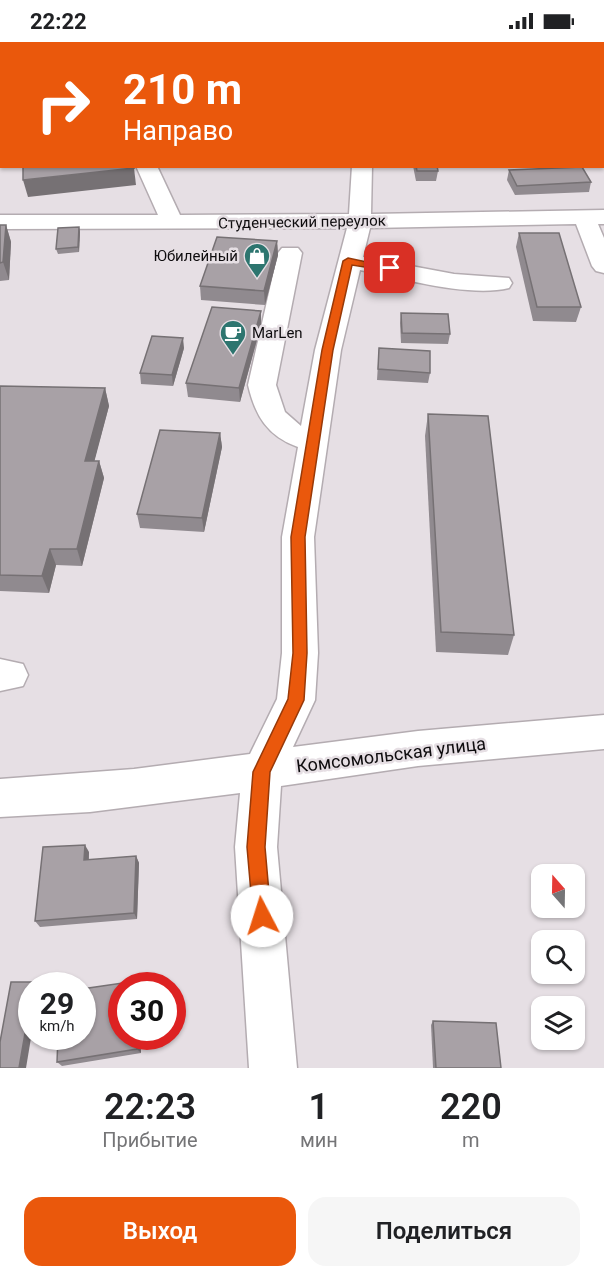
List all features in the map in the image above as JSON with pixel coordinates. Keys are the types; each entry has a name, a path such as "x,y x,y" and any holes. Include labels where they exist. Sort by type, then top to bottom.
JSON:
{"street":[{"path":"147,168 164,200 172,223"},
{"path":"273,1068 256,847 262,772 296,700 300,653 298,537 328,350 348,261 360,222 362,168"},
{"path":"593,210 604,266"},
{"name":"Студенческий переулок","path":"0,222 360,222 593,210"},
{"path":"290,253 262,385 266,404 280,427 289,435 312,441"},
{"path":"348,261 454,281 500,283"},
{"name":"Комсомольская улица","path":"0,798 110,791 262,772 358,756 604,732"}],"building":[{"path":"23,168 134,168 23,180"},
{"path":"416,168 437,168 438,171 417,171"},
{"path":"583,168 591,182 517,186 509,170"},
{"path":"0,225 6,225 3,262 0,263"},
{"path":"79,227 78,247 56,249 58,228"},
{"path":"519,233 559,233 581,307 537,307"},
{"path":"217,237 277,241 264,291 200,286"},
{"path":"212,307 261,311 239,388 186,383"},
{"path":"401,313 448,314 450,334 402,333"},
{"path":"152,336 183,338 172,375 140,373"},
{"path":"379,348 430,351 430,373 378,369"},
{"path":"0,386 105,388 85,461 99,461 77,549 50,549 42,576 0,575"},
{"path":"428,414 488,416 514,635 441,632"},
{"path":"160,430 220,433 202,518 137,514"},
{"path":"85,845 84,860 136,856 134,913 35,921 43,847"},
{"path":"11,982 18,982 18,1050 22,1050 19,1068 0,1068 0,1042"},
{"path":"108,985 108,1050 131,1050 57,1062 57,1050 96,1050 96,987"},
{"path":"433,1021 496,1023 501,1068 436,1068"}],"place":[{"name":"Юбилейный","path":"257,279"},
{"name":"MarLen","path":"233,356"}],"route":[{"path":"262,916 256,847 262,772 296,700 300,653 298,537 328,350 348,261 390,268"}]}
